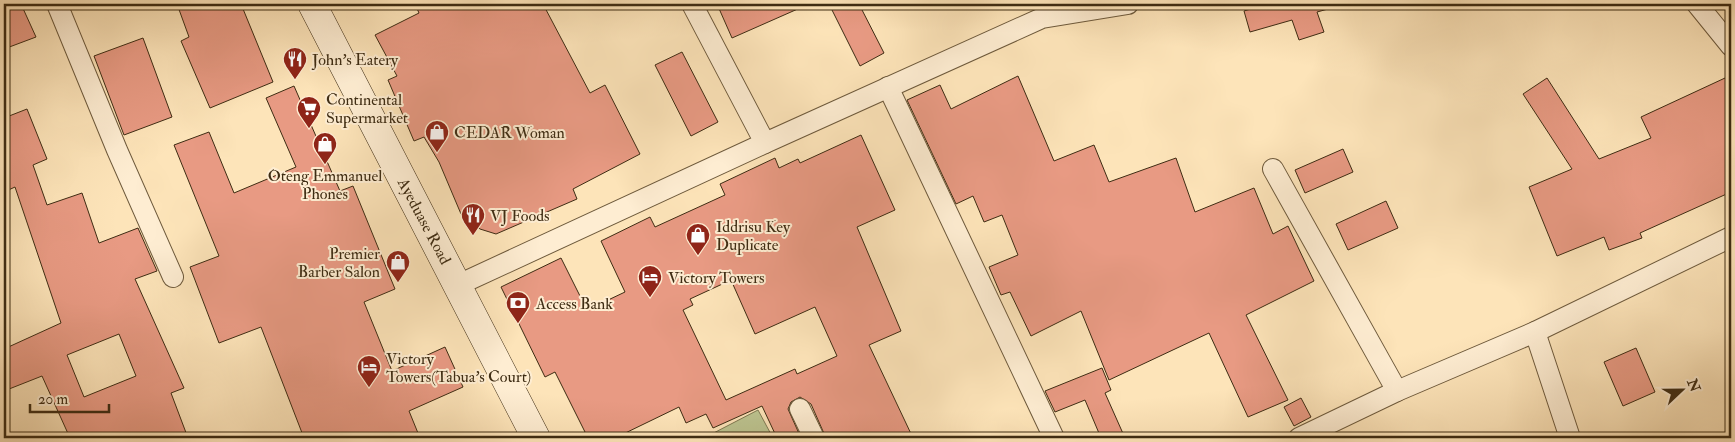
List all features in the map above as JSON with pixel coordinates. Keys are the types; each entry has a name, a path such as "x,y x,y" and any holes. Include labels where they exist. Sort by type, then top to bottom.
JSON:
{"street":[{"path":"58,4 117,150 173,277"},
{"name":"Ayeduase Road","path":"312,4 458,285 528,436"},
{"path":"692,4 765,143"},
{"path":"458,285 888,87 1038,11 1128,4"},
{"path":"1697,4 1731,46"},
{"path":"888,87 1054,438"},
{"path":"1273,169 1396,391"},
{"path":"1299,438 1396,391 1535,332 1731,237"},
{"path":"1535,332 1570,438"},
{"path":"800,409 814,438"}],"green space":[{"path":"758,410 773,438 704,438"}],"building":[{"path":"4,4 21,4 36,37 4,49"},
{"path":"177,4 241,4 273,82 210,108 181,41 189,37"},
{"path":"415,4 543,4 590,93 605,85 640,154 573,189 577,199 496,234 480,229 461,214 439,162 424,137 414,141 388,80 397,76 375,35 419,13"},
{"path":"717,4 809,4 732,38"},
{"path":"829,4 859,4 884,53 860,66"},
{"path":"1267,4 1327,4 1328,9 1317,12 1324,32 1299,40 1292,20 1250,32 1244,11"},
{"path":"143,38 172,117 124,135 94,56"},
{"path":"682,52 718,122 691,136 655,65"},
{"path":"1018,76 1054,161 1094,145 1109,182 1176,158 1195,212 1254,188 1273,234 1288,226 1314,281 1246,315 1288,400 1248,417 1209,333 1109,380 1081,311 1031,336 1010,292 1001,295 989,267 1018,255 1002,215 984,222 973,196 956,204 907,100 940,85 951,109"},
{"path":"1547,78 1599,159 1651,138 1641,117 1725,78 1731,91 1731,192 1640,233 1642,238 1609,250 1604,237 1557,256 1529,187 1572,169 1523,94"},
{"path":"294,86 340,191 353,186 395,289 364,302 392,371 445,347 463,387 409,411 420,438 304,438 261,327 219,343 190,267 219,256 174,145 209,132 234,193 296,167 266,98"},
{"path":"27,109 47,159 33,165 47,205 82,193 99,243 138,228 157,271 135,279 184,388 171,393 188,438 70,438 42,376 4,391 4,349 61,323 15,187 4,192 4,118","holes":["119,334 136,376 84,397 67,355"]},
{"path":"861,135 895,210 857,227 901,331 869,345 913,438 826,438 811,404 800,397 791,402 788,409 801,438 777,438 762,406 713,428 706,414 686,423 679,407 615,438 588,438 555,372 545,377 501,287 561,258 587,310 625,292 601,241 650,217 655,227 725,195 720,184 775,158 779,168 798,159 800,163","holes":["731,280 755,334 815,307 837,356 797,374 795,369 726,400 683,310 693,305 690,299"]},
{"path":"1343,149 1353,172 1305,193 1295,170"},
{"path":"1386,201 1398,228 1348,250 1336,224"},
{"path":"1636,348 1655,392 1623,406 1604,362"},
{"path":"1102,368 1111,390 1105,393 1125,438 1101,438 1085,400 1055,412 1045,391"},
{"path":"1301,398 1311,417 1294,426 1284,407"}],"place":[{"name":"John's Eatery","path":"295,80"},
{"name":"Continental Supermarket","path":"309,129"},
{"name":"CEDAR Woman","path":"437,153"},
{"name":"Oteng Emmanuel Phones","path":"325,165"},
{"name":"VJ Foods","path":"473,236"},
{"name":"Iddrisu Key Duplicate","path":"698,256"},
{"name":"Premier Barber Salon","path":"398,283"},
{"name":"Victory Towers","path":"650,298"},
{"name":"Access Bank","path":"518,324"},
{"name":"Victory Towers(Tabua's Court)","path":"369,388"}]}
